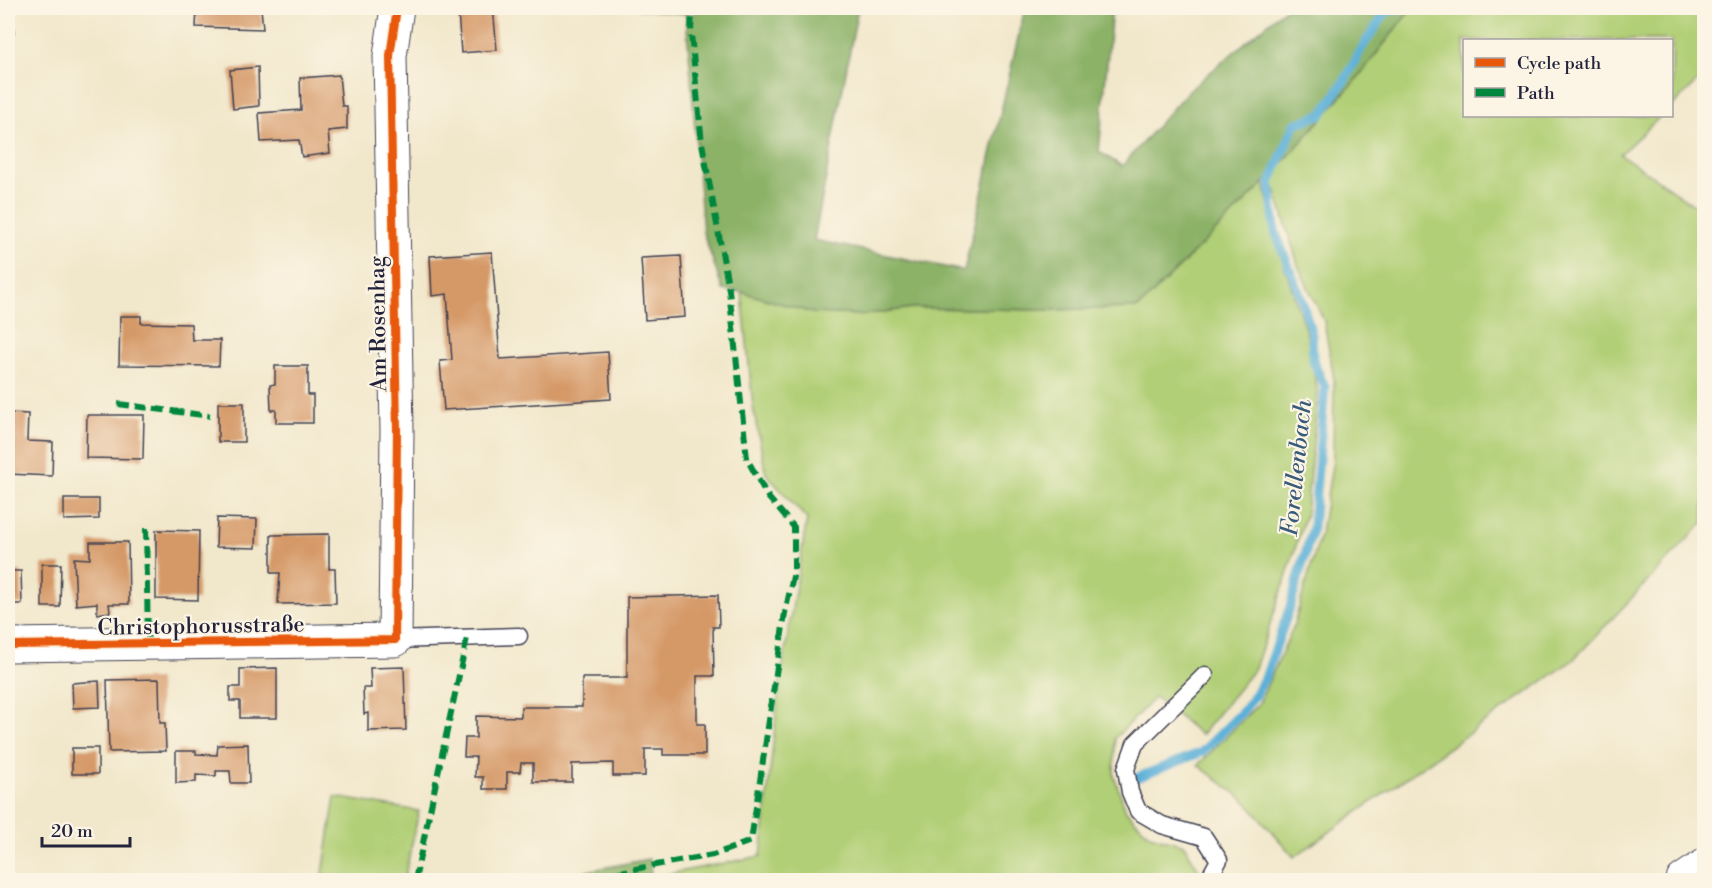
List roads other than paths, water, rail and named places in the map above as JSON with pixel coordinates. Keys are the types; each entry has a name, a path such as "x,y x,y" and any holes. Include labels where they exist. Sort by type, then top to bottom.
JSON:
{"street":[{"name":"Am Rosenhag","path":"395,640 398,430 390,56 397,8"},
{"name":"Christophorusstraße","path":"8,645 395,640"},
{"path":"1683,880 1704,866"}],"lane":[{"path":"395,640 519,636"},
{"path":"1205,675 1135,744 1126,770 1130,792 1138,811 1162,825 1204,837 1219,860 1208,880"}],"waterway":[{"name":"Forellenbach","path":"1136,778 1202,752 1243,711 1266,675 1290,607 1313,527 1325,387 1313,361 1312,335 1302,300 1275,231 1270,183 1295,124 1322,114 1386,12 1401,8"}]}
